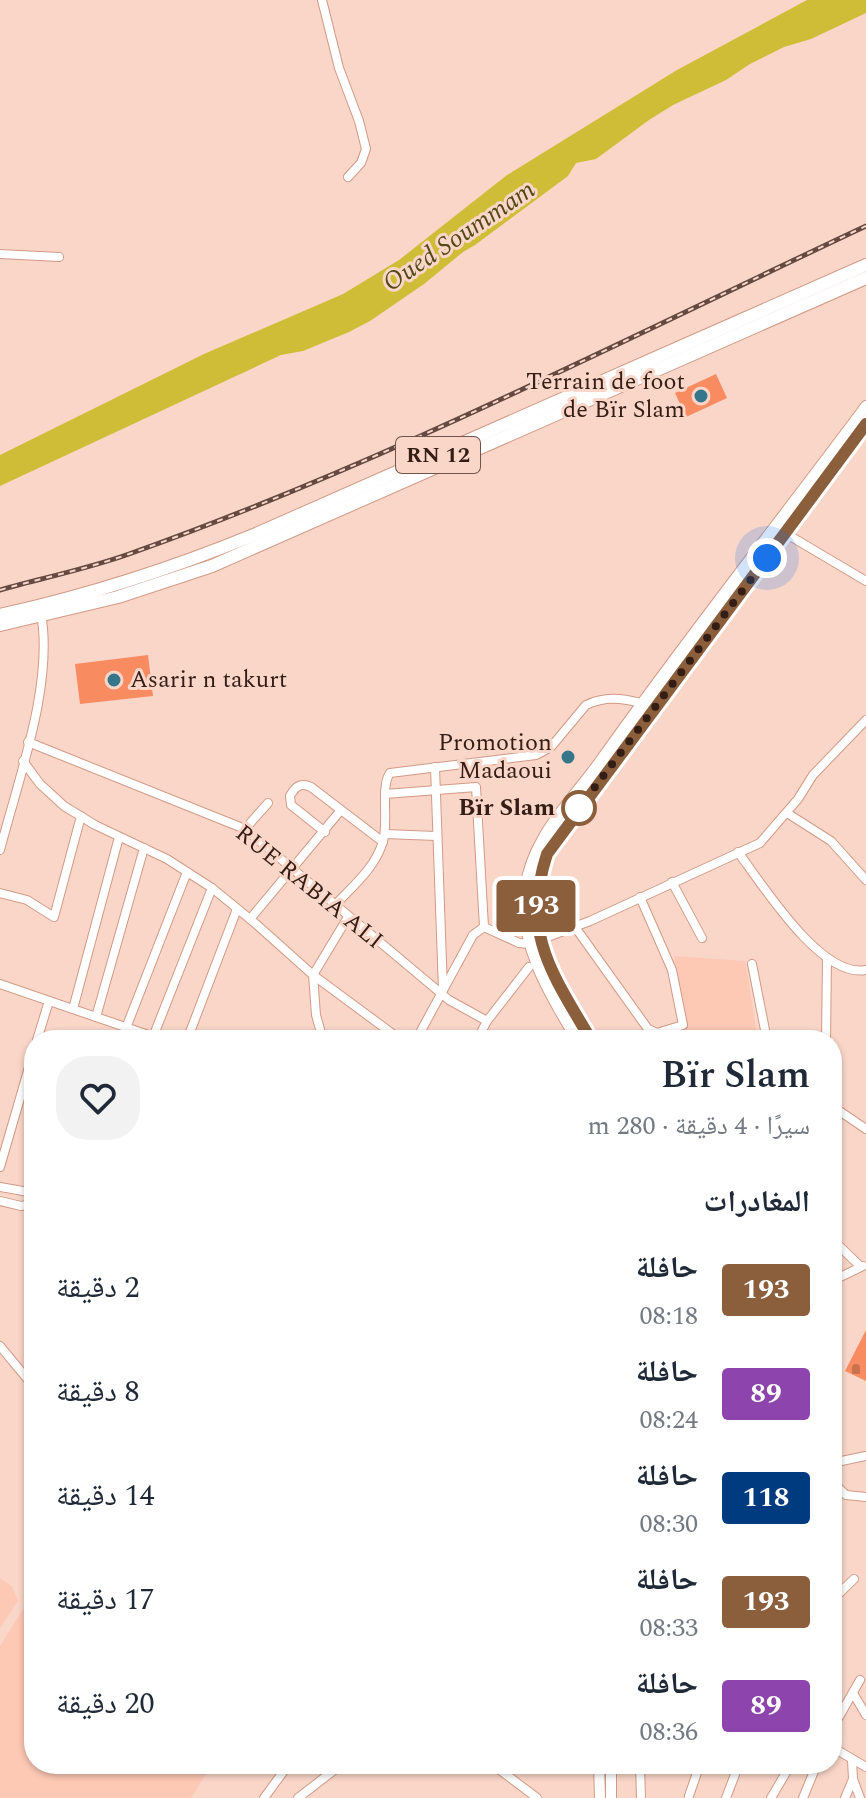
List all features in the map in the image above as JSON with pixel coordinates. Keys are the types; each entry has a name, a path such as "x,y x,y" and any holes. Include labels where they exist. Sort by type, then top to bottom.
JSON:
{"highway":[{"name":"RN 12","path":"0,625 154,574 256,534 866,265"},
{"name":"RN 12","path":"0,615 118,597 212,566 866,278"}],"main road":[{"path":"571,1030 547,989 525,913 525,890 537,846 866,406"},
{"path":"585,1030 535,943 536,893 547,854 866,424"},
{"path":"599,1774 600,1798"},
{"path":"611,1774 611,1798"}],"street":[{"path":"322,0 339,68 366,149 361,163 348,177"},
{"path":"0,254 59,257"},
{"path":"785,533 866,581"},
{"path":"0,850 42,686 44,649 40,611"},
{"path":"335,905 372,865 384,838 386,779 390,773 542,753 551,747 586,705 618,698 641,703"},
{"path":"484,927 519,943 535,943 760,843 787,813 813,775 866,720"},
{"name":"RUE RABIA ALI","path":"28,742 245,829 442,993 487,1021"},
{"path":"23,761 40,784 64,806 212,888 313,975 387,1030"},
{"path":"435,767 442,993"},
{"path":"325,832 291,805 294,790 302,784 311,787 384,838 436,836"},
{"path":"385,794 476,787 484,927"},
{"path":"245,829 268,803"},
{"path":"250,919 341,810"},
{"path":"787,813 831,841 866,880"},
{"path":"0,893 27,900 54,917 81,816"},
{"path":"73,1009 119,837"},
{"path":"96,1017 144,848"},
{"path":"738,852 780,907 827,958 846,969 866,970"},
{"path":"126,1028 187,872"},
{"path":"672,882 702,938"},
{"path":"161,1030 212,888"},
{"path":"640,897 672,970 683,1025 667,1030"},
{"path":"191,1030 237,909"},
{"path":"320,1030 313,975 348,917"},
{"path":"422,1030 473,935 484,927"},
{"path":"575,927 650,1030"},
{"path":"826,1030 827,958"},
{"path":"752,964 765,1030"},
{"path":"482,1030 529,967"},
{"path":"0,984 132,1030"},
{"path":"40,1030 49,1001"},
{"path":"0,1167 24,1084"},
{"path":"842,1112 865,1125"},
{"path":"0,1187 24,1191"},
{"path":"1,1201 24,1206"},
{"path":"842,1248 863,1266 842,1276"},
{"path":"0,1346 24,1375"},
{"path":"842,1461 866,1456"},
{"path":"842,1491 846,1495 866,1497"},
{"path":"842,1590 854,1579"},
{"path":"842,1712 860,1680"},
{"path":"853,1693 866,1715"},
{"path":"842,1754 864,1765"},
{"path":"852,1760 853,1779 860,1798"},
{"path":"264,1798 282,1774"},
{"path":"298,1798 329,1774"},
{"path":"505,1774 537,1798"},
{"path":"640,1774 641,1798"},
{"path":"689,1796 697,1774"},
{"path":"726,1798 735,1774"},
{"path":"771,1798 785,1774"},
{"path":"803,1798 813,1774"},
{"path":"845,1798 853,1779"}],"shaded area":[{"path":"674,956 745,961 756,1030 686,1030"},
{"path":"0,1578 12,1586 18,1601 0,1628"},
{"path":"24,1608 24,1774 206,1774 191,1798 0,1798 0,1646"}],"green space":[{"name":"Terrain de foot de Bïr Slam","path":"716,374 727,398 686,417 675,393"},
{"name":"Asarir n takurt","path":"148,655 153,696 80,704 75,664"},
{"path":"866,1330 866,1381 845,1371"}],"water":[{"name":"Oued Soummam","path":"807,0 866,0 866,13 750,64 726,80 673,105 596,159 576,163 568,176 370,321 303,351 281,355 0,486 0,455 204,354 343,294 399,260 507,175 677,70"}],"railway":[{"path":"0,590 129,554 317,481 502,399 866,226"}],"bus line":[{"name":"193","path":"585,1030 549,966 538,932 536,893 547,854 866,424"}],"place":[{"name":"Terrain de foot de Bïr Slam","path":"701,396"},
{"name":"Asarir n takurt","path":"114,680"},
{"name":"Promotion Madaoui","path":"568,757"},
{"name":"Bïr Slam","path":"579,808"}],"route":[{"path":"579,808 574,815 767,558"}]}
